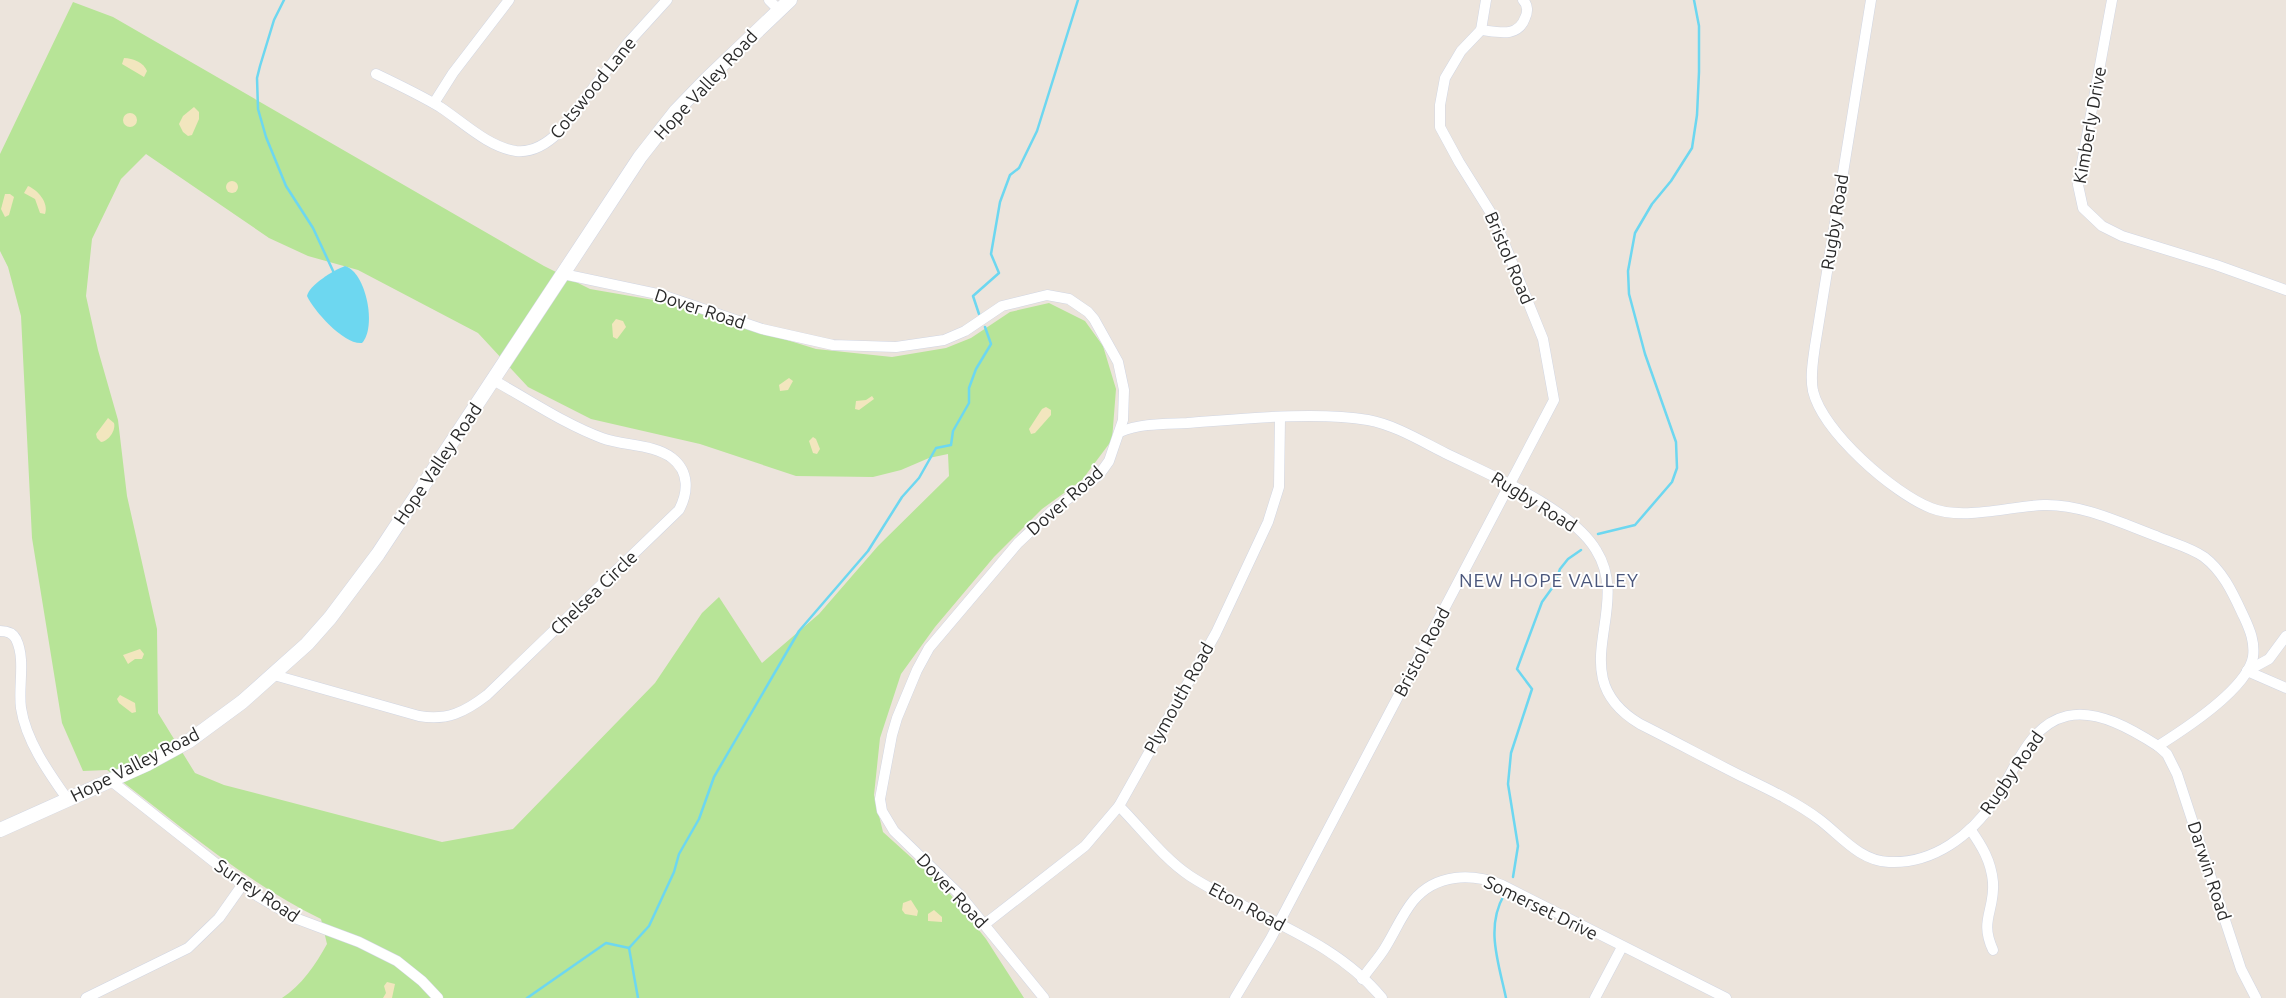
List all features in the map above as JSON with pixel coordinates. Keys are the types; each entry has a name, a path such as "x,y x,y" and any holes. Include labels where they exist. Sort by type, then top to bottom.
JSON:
{"main road":[{"name":"Hope Valley Road","path":"0,830 68,800 189,741 242,702 274,675 318,632 361,577 640,157 706,79 790,0"}],"street":[{"path":"434,104 459,65 509,0"},
{"name":"Cotswood Lane","path":"376,74 434,104 501,146 517,151 535,149 547,143 560,131 627,44 667,0"},
{"path":"769,0 779,10"},
{"path":"1486,0 1481,30 1514,32 1522,27 1527,16 1527,4 1523,0"},
{"name":"Rugby Road","path":"1120,432 1132,426 1321,416 1368,420 1383,424 1547,506 1579,529 1596,548 1602,560 1607,595 1600,671 1606,691 1626,716 1792,801 1819,820 1846,843 1878,861 1898,862 1922,859 1958,840 1970,830 1996,799 2036,734 2059,719 2075,715 2107,720 2132,731 2158,746 2202,716 2224,697 2247,671 2252,659 2253,650 2249,627 2233,594 2220,574 2204,557 2194,551 2126,524 2069,507 2043,505 1953,513 1933,509 1910,498 1841,440 1824,414 1814,393 1813,363 1872,0"},
{"name":"Kimberly Drive","path":"2112,0 2078,186 2083,208 2102,226 2122,236 2216,265 2286,290"},
{"name":"Bristol Road","path":"1235,998 1278,924 1554,400 1543,339 1494,218 1459,162 1440,127 1440,106 1445,78 1461,50 1481,30"},
{"name":"Dover Road","path":"563,274 662,295 756,328 798,339 833,345 875,348 912,346 944,340 965,331 1002,306 1035,296 1058,296 1069,300 1088,312 1118,362 1124,390 1120,432 1109,461 1099,475 1052,511 1027,534 929,648 917,670 892,735 880,799 887,821 902,839 960,895 1044,998"},
{"name":"Chelsea Circle","path":"274,675 419,716 440,718 460,714 486,695 679,510 687,487 682,472 673,458 654,450 614,441 590,432 493,380"},
{"name":"Plymouth Road","path":"985,924 1085,846 1119,806 1216,633 1268,522 1279,487 1280,418"},
{"path":"0,631 10,633 15,638 21,673 21,707 26,726 39,755 68,800"},
{"path":"2247,671 2269,659 2286,636"},
{"path":"2247,671 2286,688"},
{"name":"Darwin Road","path":"2158,746 2167,754 2177,774 2241,969 2256,998"},
{"name":"Surrey Road","path":"110,780 243,884 295,918 359,942 397,961 422,981 438,998"},
{"name":"Eton Road","path":"1119,806 1188,874 1321,947 1362,979 1382,998"},
{"path":"1970,830 1983,848 1990,863 1993,890 1986,925 1987,936 1993,950"},
{"name":"Somerset Drive","path":"1362,979 1382,952 1414,900 1428,888 1456,877 1474,877 1502,885 1726,998"},
{"path":"86,998 188,948 219,918 243,884"},
{"path":"1595,998 1622,947"}],"green space":[{"path":"73,2 113,17 544,266 590,289 665,302 816,349 892,357 946,348 971,338 1010,312 1049,303 1085,321 1103,346 1116,389 1112,440 1082,480 1042,509 994,557 935,627 901,674 880,738 874,795 883,832 946,889 986,939 1024,998 282,998 308,974 327,944 321,919 292,904 237,869 107,770 83,771 62,723 32,538 21,316 8,267 0,251 0,154","holes":["146,154 269,238 308,256 358,270 478,333 528,387 591,419 700,444 796,476 873,477 901,470 929,458 948,454 949,476 878,546 819,614 762,663 719,597 702,613 655,683 513,829 442,842 224,785 195,773 158,713 157,629 127,496 118,420 98,350 86,296 92,239 121,179"]}],"sand":[{"path":"124,58 141,63 147,71 144,77 122,64"},
{"path":"194,107 199,112 199,119 192,135 188,136 183,132 179,124 183,116"},
{"path":"130,113 135,115 137,120 135,125 130,127 125,125 123,120 125,115"},
{"path":"230,181 234,181 238,187 234,193 230,193 226,189 226,185"},
{"path":"28,186 42,197 46,210 45,214 40,213 35,199 24,193"},
{"path":"5,194 10,194 14,197 9,215 5,217 1,209"},
{"path":"616,319 623,321 626,327 617,339 613,337 612,324"},
{"path":"789,378 793,381 788,390 780,391 779,385"},
{"path":"872,396 874,399 859,410 855,409 856,401 866,400"},
{"path":"1046,407 1051,410 1051,415 1035,433 1031,434 1029,429 1042,409"},
{"path":"108,418 114,423 114,429 109,437 101,442 96,434"},
{"path":"813,437 816,439 820,449 817,454 813,453 809,441"},
{"path":"140,649 144,654 142,659 135,659 128,664 123,655"},
{"path":"120,695 135,703 136,712 132,713 119,703 117,699"},
{"path":"911,900 918,911 917,916 905,914 902,910 903,903"},
{"path":"934,910 942,917 942,922 928,921 928,914"},
{"path":"387,982 395,984 392,998 383,998 386,993 384,986"}],"water":[{"path":"345,266 352,270 359,278 367,301 369,325 362,343 347,339 330,326 307,296 312,287 317,283"}],"waterway":[{"path":"284,0 274,20 257,78 258,109 266,137 286,186 313,228 334,273"},
{"path":"979,314 973,296 999,273 991,254 1000,202 1010,175 1019,168 1037,131 1078,0"},
{"path":"1598,534 1635,525 1672,482 1677,468 1676,442 1645,354 1629,294 1628,271 1635,233 1652,204 1671,181 1692,148 1697,115 1699,72 1699,26 1694,0"},
{"path":"629,948 649,926 674,872 679,854 699,819 714,777 799,631 868,551 902,497 919,478 936,448 951,445 953,431 969,403 969,388 976,369 991,344 985,327"},
{"path":"1513,877 1518,846 1508,784 1511,753 1532,689 1517,669 1542,602 1555,584 1560,569 1568,559 1581,550"},
{"path":"1504,895 1498,908 1494,933 1497,959 1506,998"},
{"path":"527,998 606,943 629,948"},
{"path":"629,948 638,998"}],"district":[{"name":"NEW HOPE VALLEY","path":"1549,580"}]}
